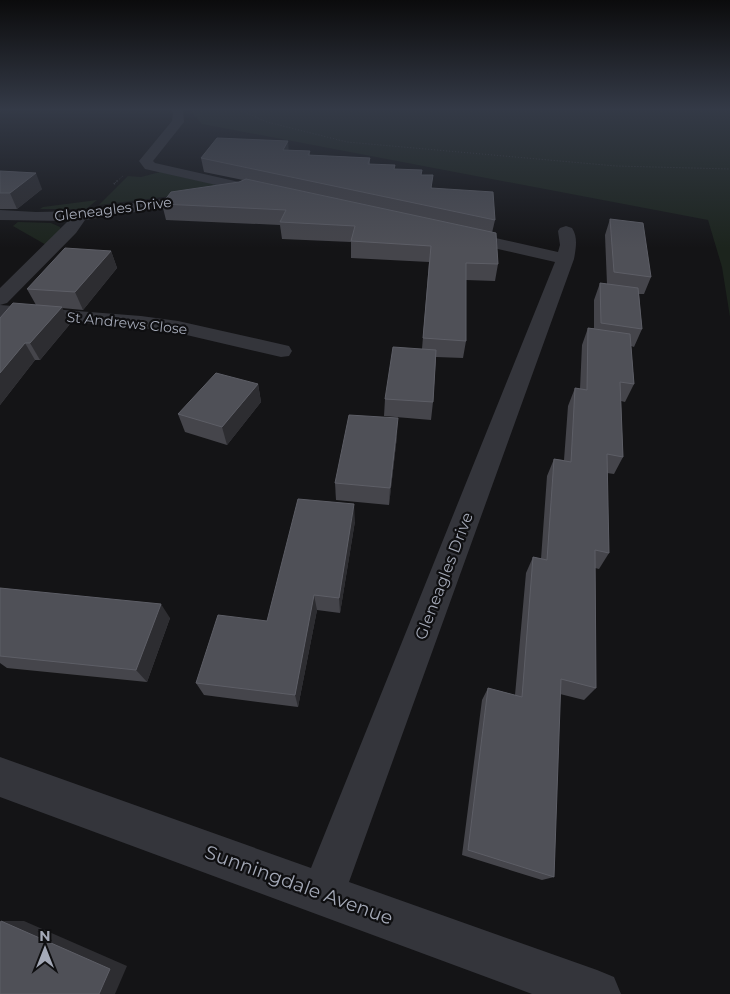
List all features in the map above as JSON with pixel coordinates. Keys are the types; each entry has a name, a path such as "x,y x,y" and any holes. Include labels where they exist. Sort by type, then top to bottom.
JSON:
{"street":[{"name":"Gleneagles Drive","path":"151,154 146,161 150,166 284,196"},
{"name":"Gleneagles Drive","path":"0,215 36,217 80,216 255,190"},
{"path":"0,299 70,230 80,216"},
{"name":"Gleneagles Drive","path":"323,894 566,245 448,233"},
{"name":"St Andrews Close","path":"0,311 141,322 169,326 281,351"},
{"name":"Sunningdale Avenue","path":"0,777 597,994"}],"path":[{"path":"486,154 616,166 730,169"}],"shaded area":[{"path":"362,154 730,154 730,317 722,267 708,220"},
{"path":"160,172 214,184 215,187 212,191 99,205 128,176 141,177"},
{"path":"97,200 86,209 40,209 43,207"},
{"path":"18,222 51,223 60,227 61,231 48,246 13,226"}],"building":[{"path":"204,154 308,154 370,158 368,164 395,165 394,169 422,170 421,175 433,175 431,188 493,192 495,220 201,158"},
{"path":"0,171 36,173 10,193 0,193"},
{"path":"246,179 496,233 498,264 466,263 466,341 423,338 431,246 351,241 355,226 280,222 286,210 162,204 171,192 239,182"},
{"path":"610,219 643,223 651,277 614,272"},
{"path":"65,248 111,251 75,292 27,289"},
{"path":"600,283 638,288 642,329 601,323"},
{"path":"13,303 62,307 30,343 25,343 0,373 0,318"},
{"path":"588,328 630,334 634,384 620,382 623,457 607,454 609,553 595,550 596,688 561,679 554,877 468,850 488,688 522,697 533,557 547,560 554,459 571,462 575,388 587,390"},
{"path":"393,347 436,350 433,402 385,399"},
{"path":"216,373 258,384 222,427 178,414"},
{"path":"349,415 398,418 390,488 335,483"},
{"path":"298,499 354,504 339,598 314,595 295,695 196,683 218,615 267,621"},
{"path":"0,588 161,604 136,670 0,656"},
{"path":"1,921 110,969 99,994 0,994"}]}
